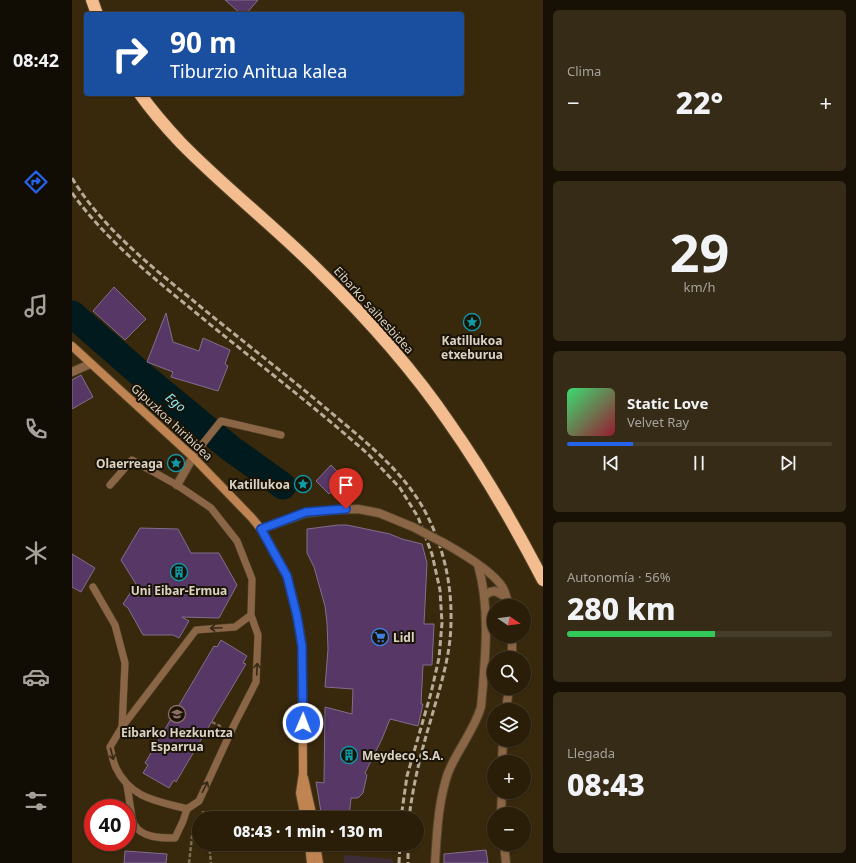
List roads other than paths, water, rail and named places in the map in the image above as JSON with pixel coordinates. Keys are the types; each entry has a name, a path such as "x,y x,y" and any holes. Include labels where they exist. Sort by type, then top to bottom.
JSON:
{"highway":[{"path":"92,0 96,12"},
{"name":"Eibarko saihesbidea","path":"142,96 165,126 198,160 317,268 370,324 411,371 450,423 484,474 521,536 543,580"}],"street":[{"name":"Gipuzkoa hiribidea","path":"72,346 90,364 161,426 252,518 261,529 287,576 297,616 302,646 303,773"},
{"path":"72,372 90,364"},
{"path":"177,486 193,457"},
{"path":"261,529 306,512 358,509 379,513 413,527 444,543 478,565 496,579 504,589 506,597"},
{"path":"435,863 440,800 448,772 478,718 481,707 486,636 484,596 478,565"},
{"path":"484,596 495,590 506,597"},
{"path":"303,773 300,793 304,811"},
{"path":"303,773 311,811"},
{"path":"309,851 311,863"},
{"path":"317,851 319,863"},
{"path":"505,851 506,863"}],"lane":[{"path":"193,457 221,422 280,436"},
{"path":"110,485 132,460 211,508 237,541 252,579 251,615 258,635 256,682 234,725 199,801 187,809 183,821 174,838 156,838 142,833 134,824 127,786 116,768 110,747 122,727 196,630 235,627 251,615"},
{"path":"93,587 115,625 125,663 122,727"},
{"path":"127,786 144,797 187,809"}],"waterway":[{"name":"Ego","path":"72,314 143,376 230,448 283,486"}],"railway":[{"path":"72,178 97,212 141,257 377,452 410,488 427,515 444,559 450,590 451,634 444,671 418,768 410,811"},
{"path":"72,193 99,226 130,257 369,455 400,488 418,517 432,554 440,590 442,623 439,658 431,693 407,776 402,811"},
{"path":"399,863 400,851"},
{"path":"408,851 408,863"}],"place":[{"name":"Katillukoa etxeburua","path":"472,322"},
{"name":"Olaerreaga","path":"176,463"},
{"name":"Katillukoa","path":"303,484"},
{"name":"Uni Eibar-Ermua","path":"179,572"},
{"name":"Lidl","path":"380,637"},
{"name":"Eibarko Hezkuntza Esparrua","path":"177,714"},
{"name":"Meydeco, S.A.","path":"349,755"}]}
